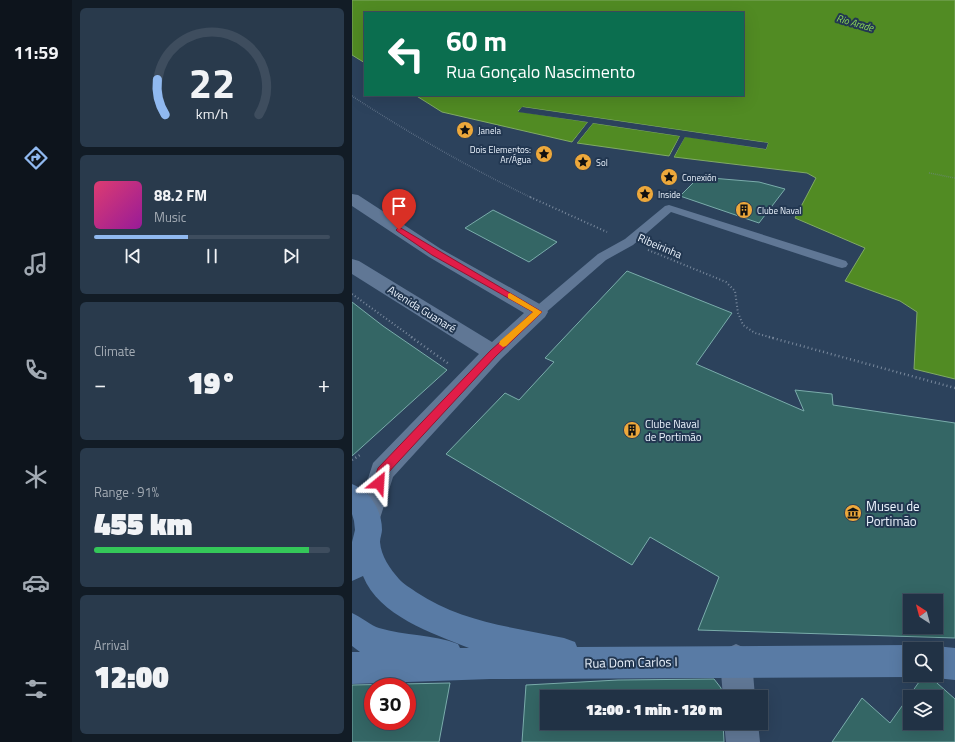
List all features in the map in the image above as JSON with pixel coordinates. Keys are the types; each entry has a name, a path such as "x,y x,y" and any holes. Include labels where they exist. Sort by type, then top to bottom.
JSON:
{"street":[{"path":"352,199 435,253 538,312 493,353 382,471 362,553 352,567"},
{"name":"Avenida Guanaré","path":"352,265 493,353"},
{"path":"352,496 360,502 374,569 390,591 423,614 474,636 612,663"},
{"path":"352,628 372,642 490,663"},
{"path":"736,660 738,690"},
{"name":"Rua Dom Carlos I","path":"352,668 490,663 612,663 736,660 903,661"},
{"path":"943,663 955,664"},
{"path":"742,730 743,742"}],"lane":[{"path":"538,312 602,257 629,242 669,208 842,264"}],"path":[{"name":"Ribeirinha","path":"352,96 411,134 496,180 557,210 629,242 726,282 735,291 738,313 744,324 755,332 955,388"},
{"path":"929,174 955,178"},
{"path":"352,294 386,320 448,362 451,367"},
{"path":"352,460 364,452"}],"water":[{"name":"Rio Arade","path":"352,0 955,0 955,379 914,369 917,312 900,301 845,281 865,248 795,218 816,178 807,173 674,157 685,136 766,149 768,143 523,107 518,111 588,122 572,142 442,112 417,96 744,96 744,12 364,12 364,62 352,55"},
{"path":"593,123 680,136 669,156 577,143"}],"pier":[{"path":"522,107 768,143 766,149 685,137 673,158 672,156 685,134 765,146 765,144 522,110 589,121 589,124 571,144 588,122 518,112"},
{"path":"593,121 680,134 682,136 669,158 680,136 593,123 576,144 575,142"}],"building":[{"name":"Clube Naval","path":"699,177 759,182 785,189 759,223 680,196"},
{"path":"493,210 557,242 529,262 465,228"},
{"path":"627,271 732,313 696,364 804,411 795,390 832,394 833,405 955,423 955,638 698,630 719,577 650,537 632,565 446,454 505,393 519,400 554,362 545,358"},
{"path":"352,302 383,326 447,370 352,456"},
{"path":"714,679 721,690 540,690 540,730 723,730 724,742 522,742 526,685 618,680"},
{"path":"919,682 936,682 955,699 955,742 832,742 862,698 890,723 903,705 903,730 943,730 943,690 913,690"},
{"path":"450,683 439,742 352,742 352,685 364,685 364,730 416,730 416,684"}],"slow traffic":[{"path":"503,344 538,312 510,296"}],"place":[{"name":"Janela","path":"465,130"},
{"name":"Dois Elementos: Ar/Água","path":"544,154"},
{"name":"Sol","path":"583,162"},
{"name":"Conexión","path":"669,177"},
{"name":"Inside","path":"645,194"},
{"name":"Clube Naval","path":"744,210"},
{"name":"Clube Naval de Portimão","path":"632,430"},
{"name":"Museu de Portimão","path":"853,513"}],"route":[{"path":"379,483 382,471 493,353 538,312 435,253 399,230"}]}
